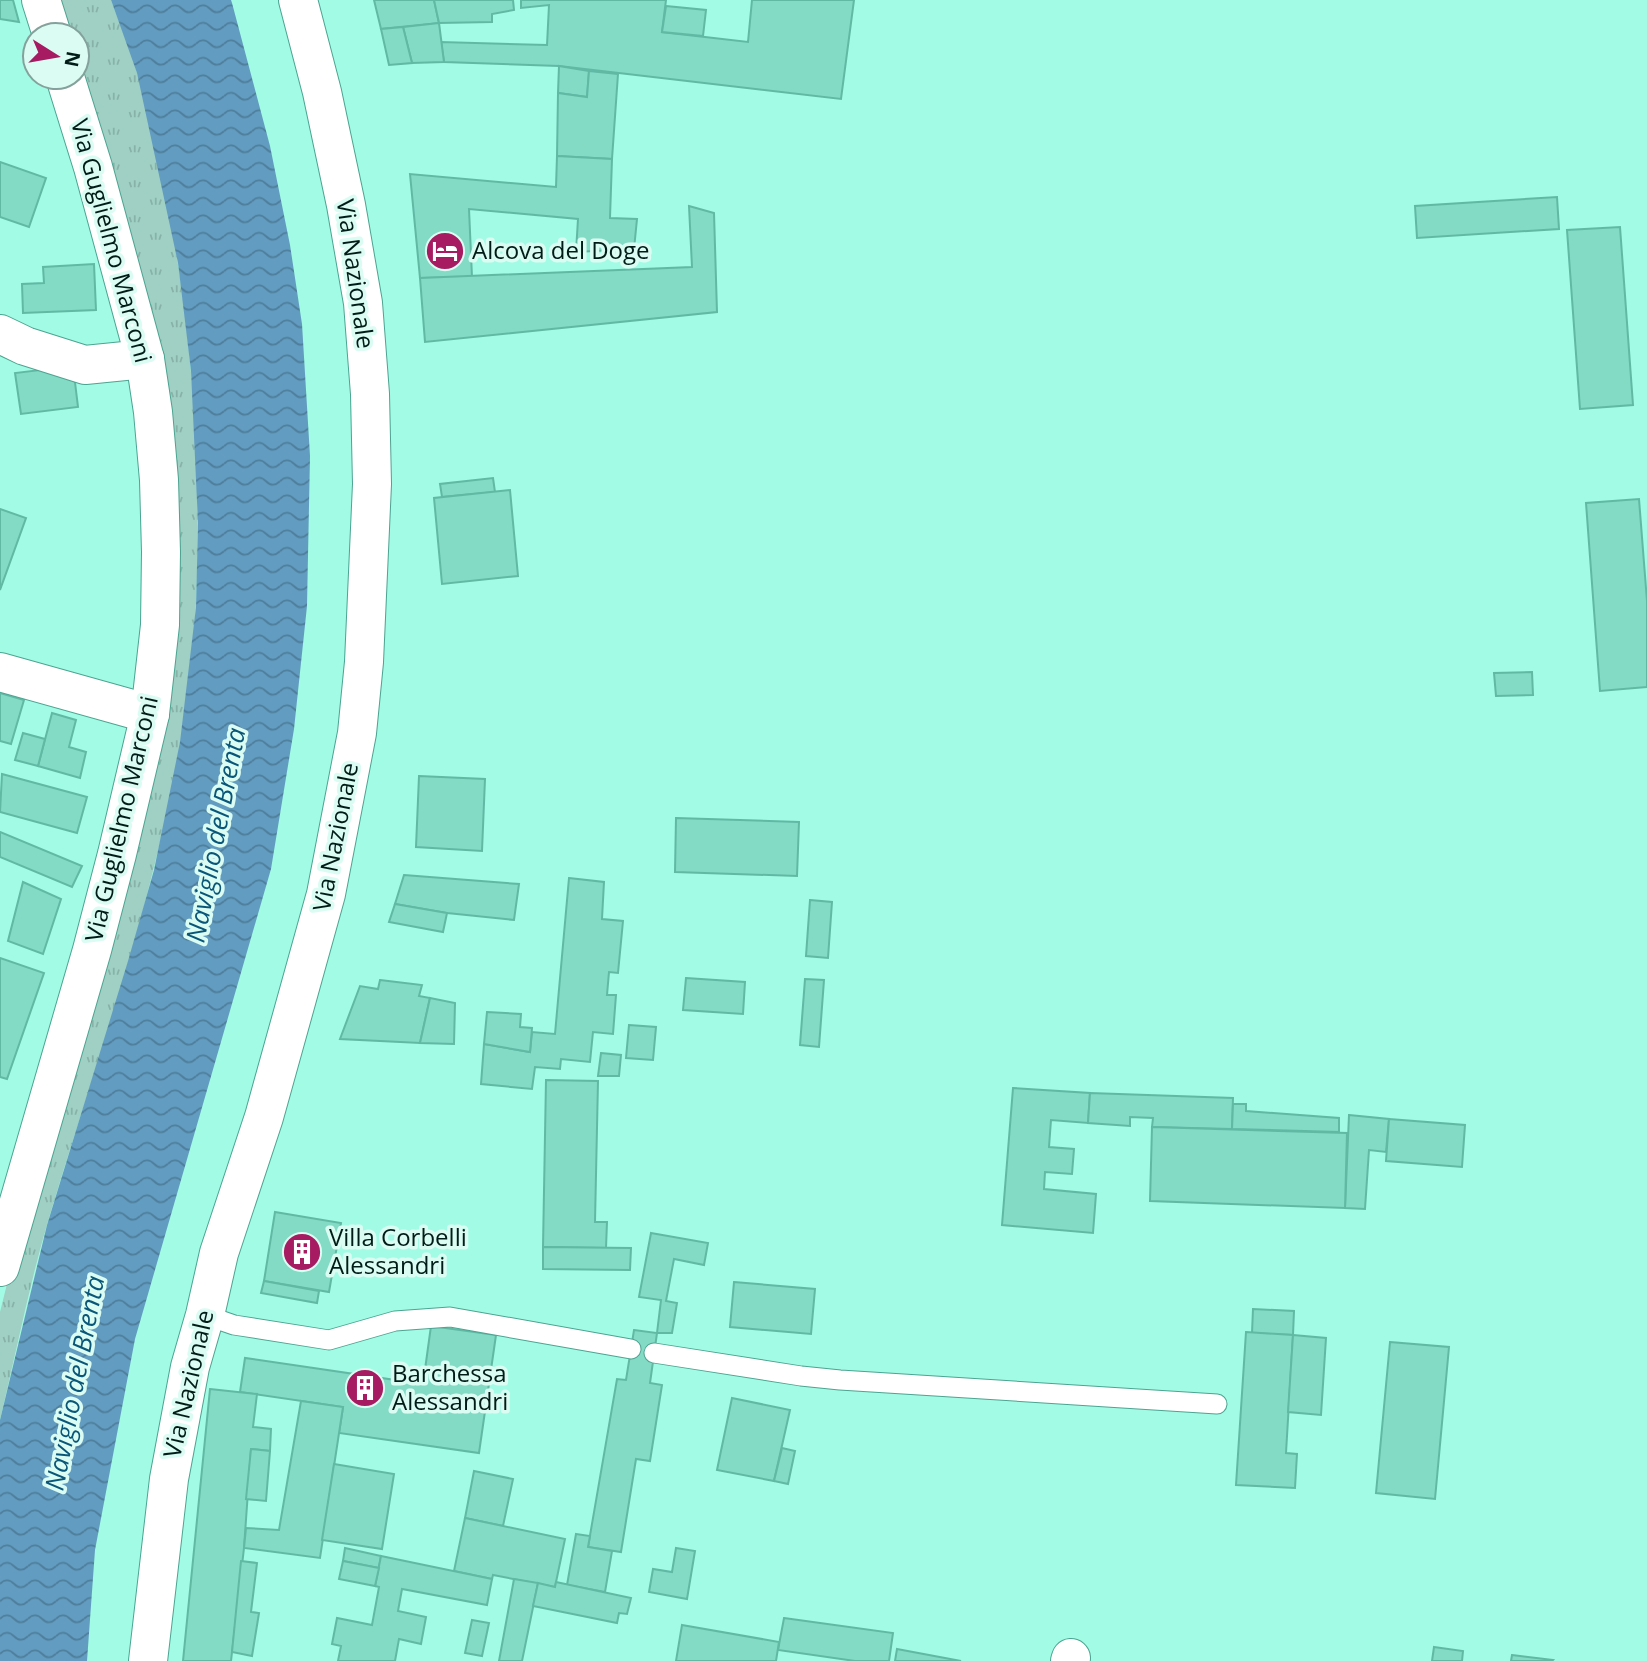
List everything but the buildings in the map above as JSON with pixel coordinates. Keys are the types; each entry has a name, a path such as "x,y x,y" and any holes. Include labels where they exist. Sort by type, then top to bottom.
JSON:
{"main road":[{"path":"41,0 48,21"},
{"name":"Via Nazionale","path":"148,1661 169,1479 190,1367 219,1253 264,1117 326,894 357,733 364,662 372,484 370,394 363,303 325,104 298,0"},
{"name":"Via Guglielmo Marconi","path":"0,1267 92,950 150,715 160,625 161,552 153,412 145,359 93,167 69,91"},
{"path":"0,334 25,346 85,365 145,359"},
{"path":"0,672 150,715"}],"lane":[{"path":"205,1315 234,1325 329,1340 395,1321 450,1317 631,1349"},
{"path":"654,1353 840,1380 1217,1404"}],"green space":[{"path":"57,0 111,0 135,66 154,140 168,205 188,337 197,471 196,604 186,705 161,838 142,915 41,1245 0,1420 0,1312 175,613 81,91 91,91 91,21 63,21"}],"water":[{"name":"Naviglio del Brenta","path":"111,0 231,0 232,3 270,146 290,245 302,324 310,456 307,606 294,729 271,869 135,1339 95,1550 87,1661 0,1661 0,1420 47,1225 154,870 180,742 196,607 198,523 191,371 178,263 137,73"}],"place":[{"name":"Alcova del Doge","path":"445,251"},
{"name":"Villa Corbelli Alessandri","path":"302,1252"},
{"name":"Barchessa Alessandri","path":"365,1388"}]}
